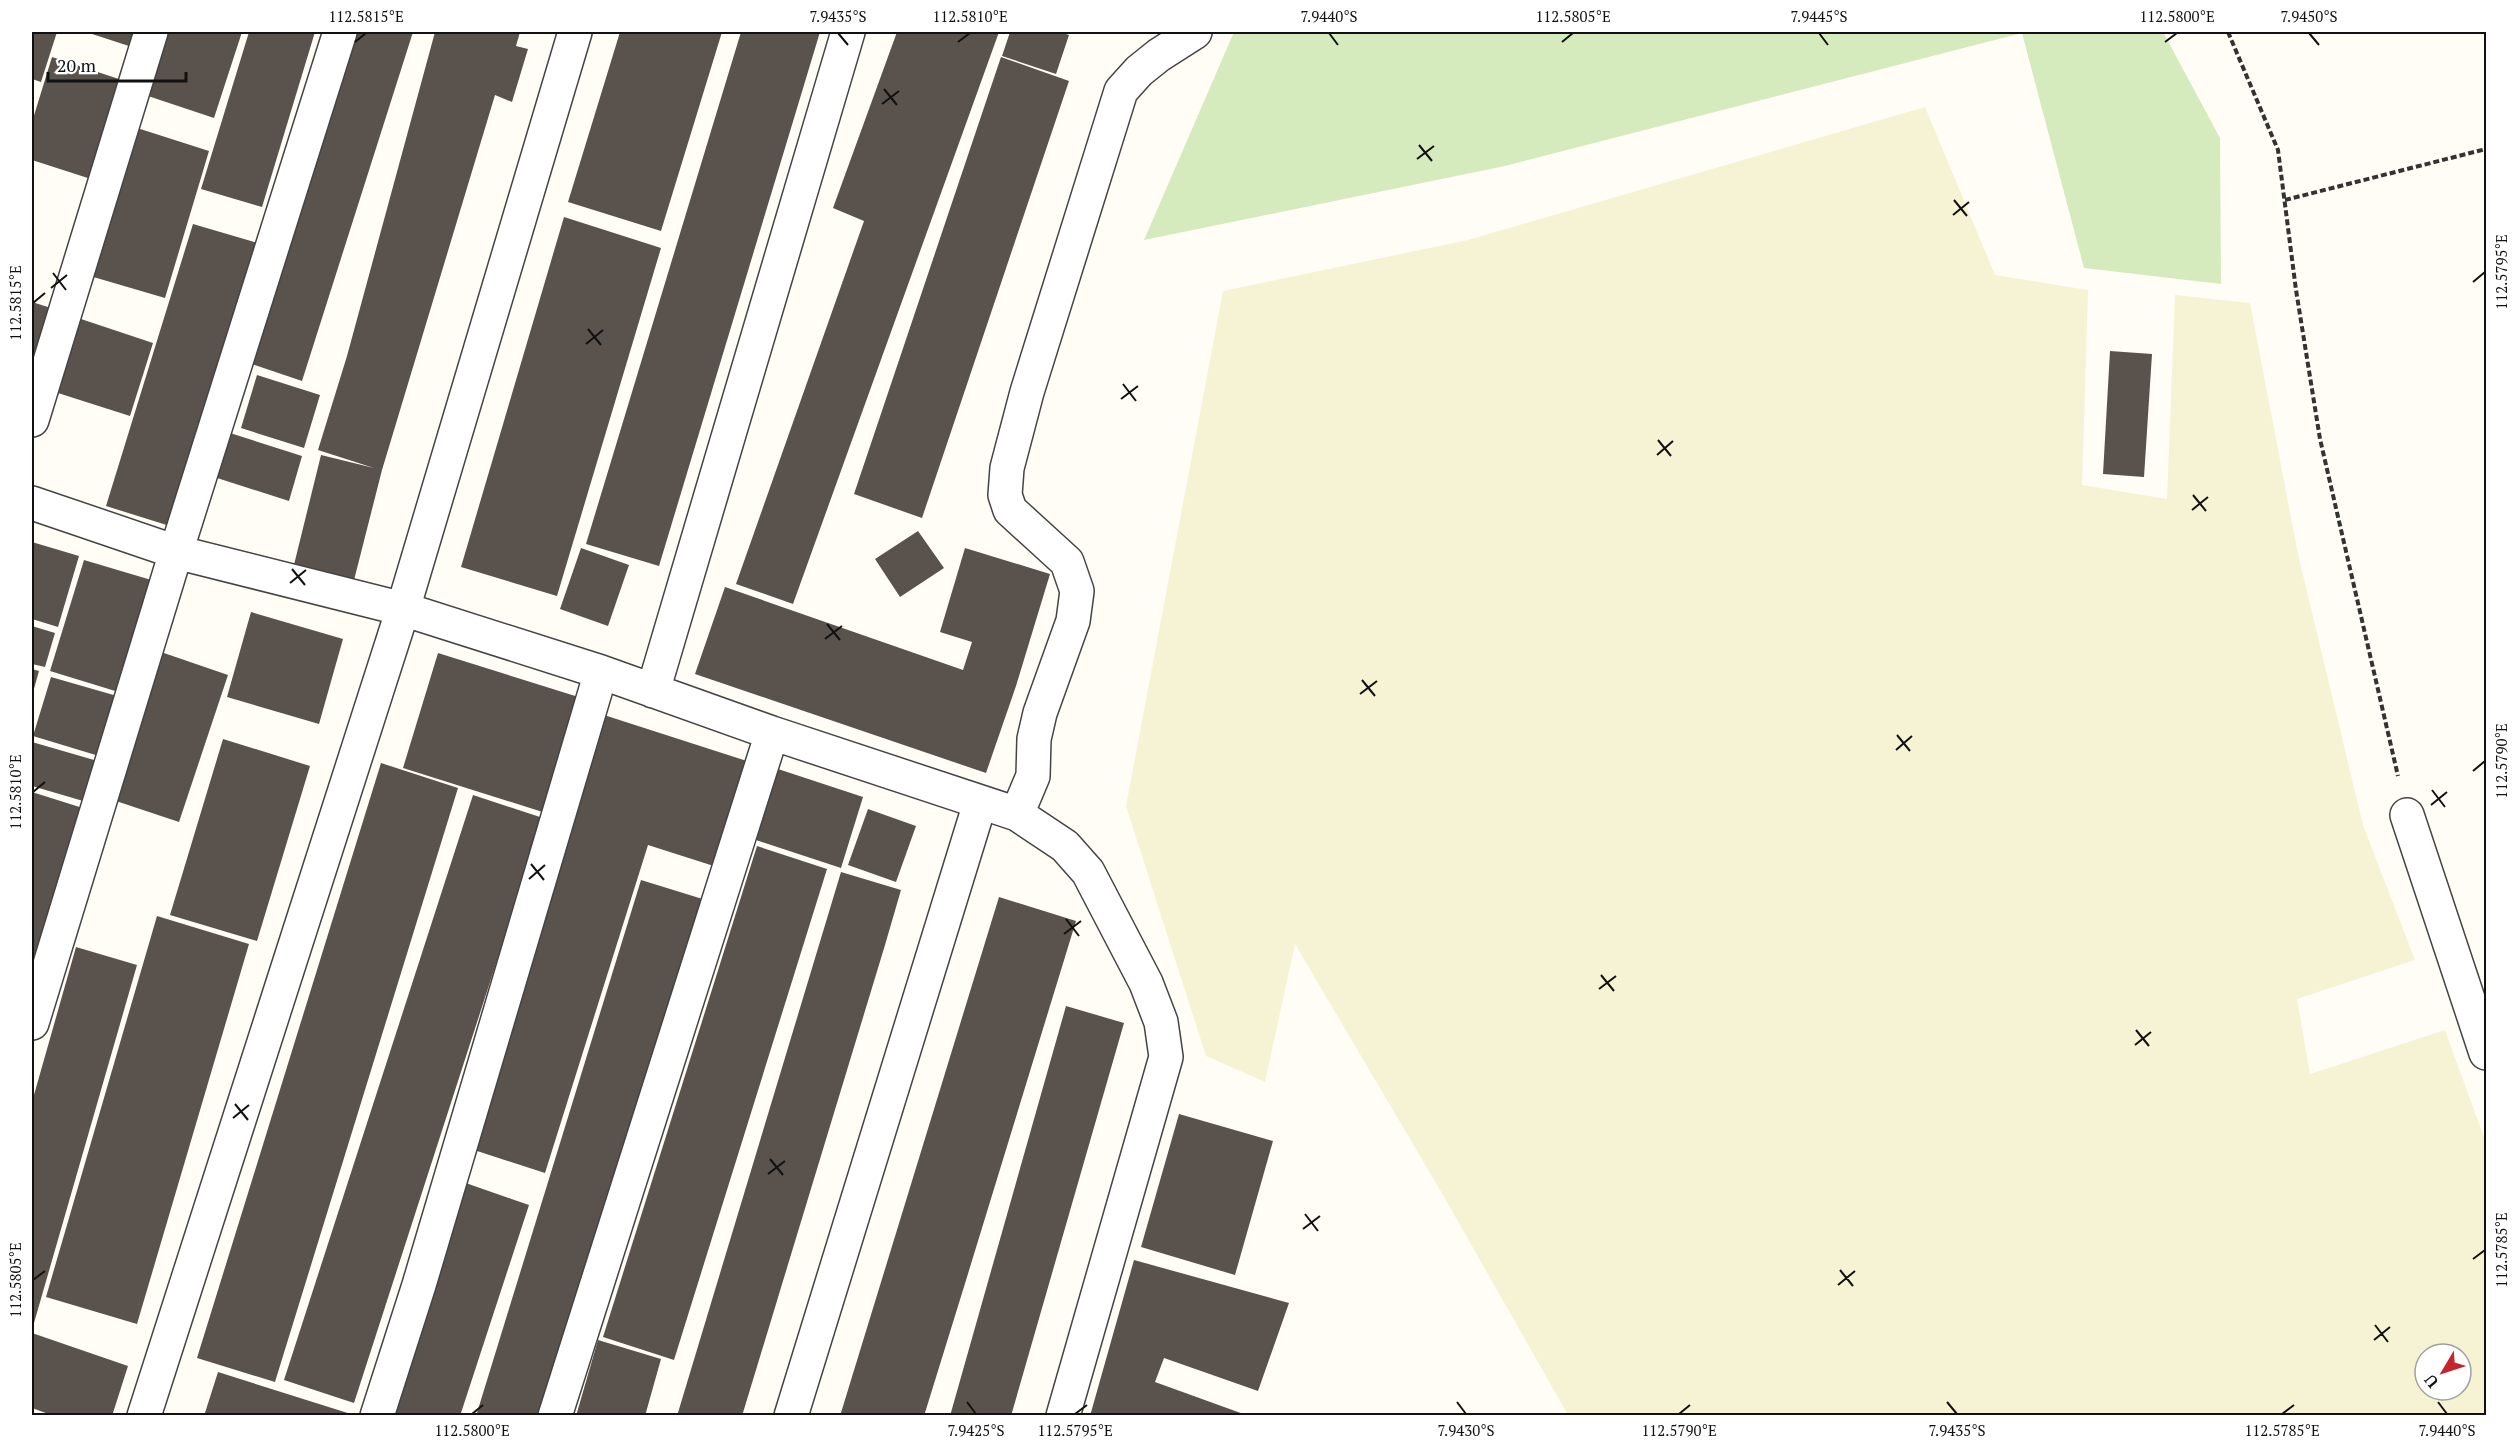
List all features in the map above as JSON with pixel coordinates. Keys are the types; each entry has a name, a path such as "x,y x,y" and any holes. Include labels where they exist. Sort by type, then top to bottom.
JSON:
{"street":[{"path":"32,420 151,32"},
{"path":"32,1023 176,552 340,32"},
{"path":"144,1415 403,609 575,32"},
{"path":"653,691 848,32"},
{"path":"1017,814 1033,776 1034,738 1040,712 1073,621 1077,591 1067,562 1010,510 1005,495 1007,468 1027,392 1121,91 1152,60 1195,32"},
{"path":"32,503 176,552 403,609 602,672 772,733 1017,814 1065,846 1088,872 1146,983 1161,1022 1166,1057 1063,1416"},
{"path":"377,1416 419,1285 602,672"},
{"path":"555,1416 772,733"},
{"path":"791,1416 980,803"},
{"path":"2407,815 2487,1053"}],"path":[{"path":"2228,32 2278,150 2296,290 2320,439 2407,815"},
{"path":"2285,200 2487,149"}],"shaded area":[{"path":"1925,107 1995,275 2088,290 2082,485 2167,499 2175,295 2250,303 2298,554 2363,825 2415,960 2297,999 2310,1074 2445,1030 2486,1143 2486,1415 1568,1415 1443,1195 1295,944 1265,1082 1206,1056 1126,806 1223,291 1468,240"}],"green space":[{"path":"1234,32 2163,32 2220,138 2221,284 2084,268 2022,33 1505,166 1144,240"}],"building":[{"path":"32,32 57,32 41,82 32,79"},
{"path":"86,32 140,32 135,48"},
{"path":"159,32 242,32 214,118 139,93"},
{"path":"249,32 315,32 262,207 201,189"},
{"path":"354,32 413,32 302,381 249,363"},
{"path":"435,32 520,32 516,46 528,49 512,102 495,95 382,470 351,592 291,577 321,455 374,468 318,450 347,356"},
{"path":"620,32 722,32 661,231 568,202"},
{"path":"741,32 820,32 659,566 586,544"},
{"path":"897,32 999,32 793,604 736,584 864,221 833,208"},
{"path":"1010,32 1060,32 1069,35 1056,74 1002,56"},
{"path":"52,57 125,81 94,180 32,160 32,122"},
{"path":"1001,57 1069,81 922,518 854,494"},
{"path":"134,127 209,151 165,298 90,276"},
{"path":"564,217 661,248 557,596 461,567"},
{"path":"193,224 261,244 173,527 106,506"},
{"path":"32,302 51,308 32,371"},
{"path":"81,319 153,343 130,416 58,393"},
{"path":"2110,351 2152,354 2144,477 2103,474"},
{"path":"257,375 320,395 304,448 241,428"},
{"path":"227,432 302,456 289,501 214,477"},
{"path":"918,531 944,568 900,597 875,559"},
{"path":"32,542 79,556 58,627 32,619"},
{"path":"581,548 629,565 608,626 560,609"},
{"path":"965,548 1050,574 1016,686 986,773 695,674 725,587 963,670 972,642 940,632"},
{"path":"84,560 158,582 125,694 50,671"},
{"path":"251,612 343,639 319,724 227,697"},
{"path":"32,626 55,633 45,667 32,664"},
{"path":"161,652 228,675 179,822 113,800"},
{"path":"438,653 588,700 552,815 403,768"},
{"path":"32,669 39,671 32,696"},
{"path":"51,677 117,696 99,756 33,736"},
{"path":"604,715 753,763 720,868 648,845 545,1173 468,1148"},
{"path":"223,739 310,766 257,941 170,915"},
{"path":"32,742 101,762 90,803 32,786"},
{"path":"381,763 458,788 275,1382 197,1358"},
{"path":"778,769 863,797 841,868 756,840"},
{"path":"32,792 89,810 32,996"},
{"path":"473,795 543,818 354,1403 284,1380"},
{"path":"868,809 916,826 896,882 848,865"},
{"path":"757,846 827,869 674,1360 603,1337"},
{"path":"841,872 901,890 885,945 742,1416 677,1416"},
{"path":"641,880 709,901 550,1416 476,1416"},
{"path":"999,897 1076,921 967,1277 924,1416 840,1416"},
{"path":"157,916 249,944 137,1324 46,1297"},
{"path":"76,947 137,965 34,1323 32,1322 32,1102"},
{"path":"1066,1006 1124,1023 1011,1416 950,1416"},
{"path":"1179,1114 1273,1141 1235,1275 1141,1247"},
{"path":"460,1181 529,1205 460,1416 382,1416"},
{"path":"1134,1260 1289,1303 1258,1391 1164,1358 1155,1382 1249,1416 1090,1416"},
{"path":"32,1333 128,1366 112,1416 54,1416 32,1408"},
{"path":"598,1340 661,1359 645,1416 576,1416"},
{"path":"218,1372 354,1415 354,1416 204,1416"}]}
